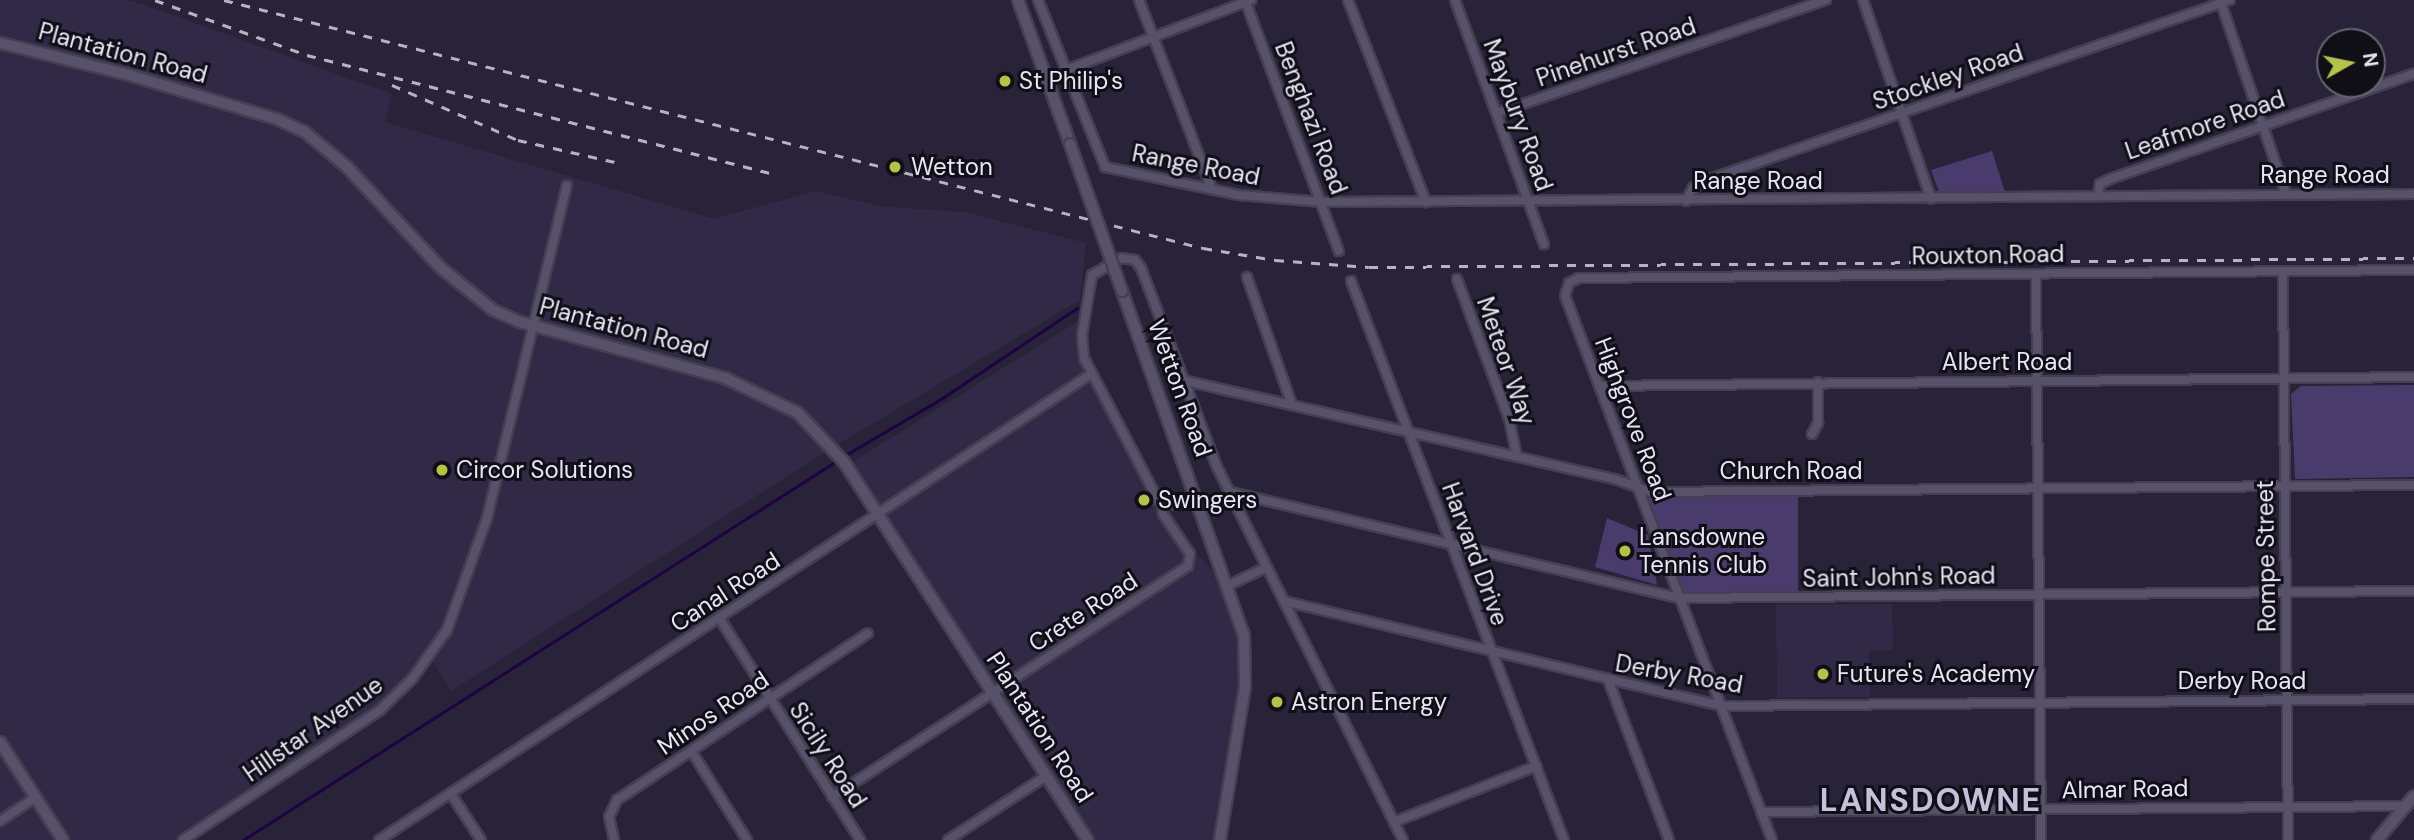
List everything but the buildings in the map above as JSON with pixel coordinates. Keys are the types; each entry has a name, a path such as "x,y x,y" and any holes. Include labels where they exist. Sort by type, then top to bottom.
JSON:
{"main road":[{"name":"Wetton Road","path":"1018,0 1244,635 1247,665 1220,840"}],"street":[{"path":"1038,0 1066,70 1248,1"},
{"path":"1139,0 1212,189"},
{"path":"1348,0 1426,202"},
{"name":"Maybury Road","path":"1455,0 1544,244"},
{"name":"Pinehurst Road","path":"1497,113 1826,0"},
{"path":"1863,0 1931,199"},
{"name":"Stockley Road","path":"1686,201 1693,188 1704,181 2230,0"},
{"name":"Benghazi Road","path":"1248,1 1339,251"},
{"path":"2221,2 2266,124 2286,194"},
{"name":"Plantation Road","path":"0,43 224,101 304,132 347,167 456,282 493,310 533,325 725,377 775,398 803,417 833,447 1088,840"},
{"name":"Range Road","path":"1066,70 1105,167 1212,189 1322,202 2414,194"},
{"name":"Leafmore Road","path":"2098,196 2105,181 2414,74"},
{"name":"Hillstar Avenue","path":"183,840 380,710 412,679 447,630 465,589 486,518 567,186"},
{"name":"Crete Road","path":"832,797 1188,566 1190,554 1163,514 1162,503 1091,374 1082,346 1092,275 1122,258 1135,260 1141,268 1182,380"},
{"name":"Rouxton Road","path":"1566,287 1579,278 2414,270"},
{"name":"Rompe Street","path":"2283,271 2288,840"},
{"path":"2036,274 2041,840"},
{"path":"1247,277 1291,402"},
{"name":"Meteor Way","path":"1457,279 1509,418 1517,456"},
{"name":"Harvard Drive","path":"1351,281 1564,840"},
{"name":"Highgrove Road","path":"1566,287 1565,296 1772,840"},
{"name":"Canal Road","path":"379,840 1091,374"},
{"name":"Albert Road","path":"1600,386 2414,377"},
{"path":"1182,380 1230,492 1403,840"},
{"name":"Church Road","path":"1182,380 1409,430 1639,489 2414,485"},
{"path":"1812,434 1818,423 1818,383"},
{"name":"Saint John's Road","path":"1230,492 1679,598 2414,591"},
{"path":"1162,503 1197,498"},
{"path":"1227,586 1267,567"},
{"name":"Derby Road","path":"1284,601 1609,682 1723,706 2414,699"},
{"name":"Sicily Road","path":"720,619 860,840"},
{"name":"Minos Road","path":"614,840 609,817 617,800 868,633"},
{"path":"1609,682 1669,840"},
{"path":"0,742 63,840"},
{"path":"692,752 747,840"},
{"path":"1394,822 1536,766"},
{"path":"948,840 1046,776"},
{"path":"451,794 481,840"},
{"path":"2377,840 2414,796"},
{"path":"0,821 36,797"},
{"name":"Almar Road","path":"1761,812 2405,806"}],"shaded area":[{"path":"0,0 125,0 142,4 392,94 385,122 714,219 816,191 880,206 964,212 1086,243 1080,300 833,447 451,691 430,657 398,695 187,840 0,840"},
{"path":"1992,151 2005,192 1939,192 1931,170"},
{"path":"1085,317 1082,346 1156,499 1189,546 1227,586 1247,655 1219,840 1088,840 846,466"},
{"path":"2414,385 2414,477 2295,479 2291,394 2301,386"},
{"path":"1639,489 1798,490 1798,600 1680,601"},
{"name":"Lansdowne Tennis Club","path":"1607,518 1648,535 1657,585 1595,567"},
{"name":"Future's Academy","path":"1892,604 1893,650 1869,651 1870,697 1777,698 1776,605"}],"waterway":[{"path":"844,456 944,397 1077,308"},
{"path":"243,840 838,460"}],"railway":[{"path":"155,0 307,55 773,174"},
{"path":"224,0 1203,248 1275,260 1369,267 2414,258"},
{"path":"392,85 518,140 619,163"}],"place":[{"name":"St Philip's","path":"1005,81"},
{"name":"Wetton","path":"895,167"},
{"name":"Circor Solutions","path":"442,470"},
{"name":"Swingers","path":"1144,500"},
{"name":"Lansdowne Tennis Club","path":"1625,551"},
{"name":"Future's Academy","path":"1823,674"},
{"name":"Astron Energy","path":"1277,702"}],"district":[{"name":"LANSDOWNE","path":"1931,800"}]}
